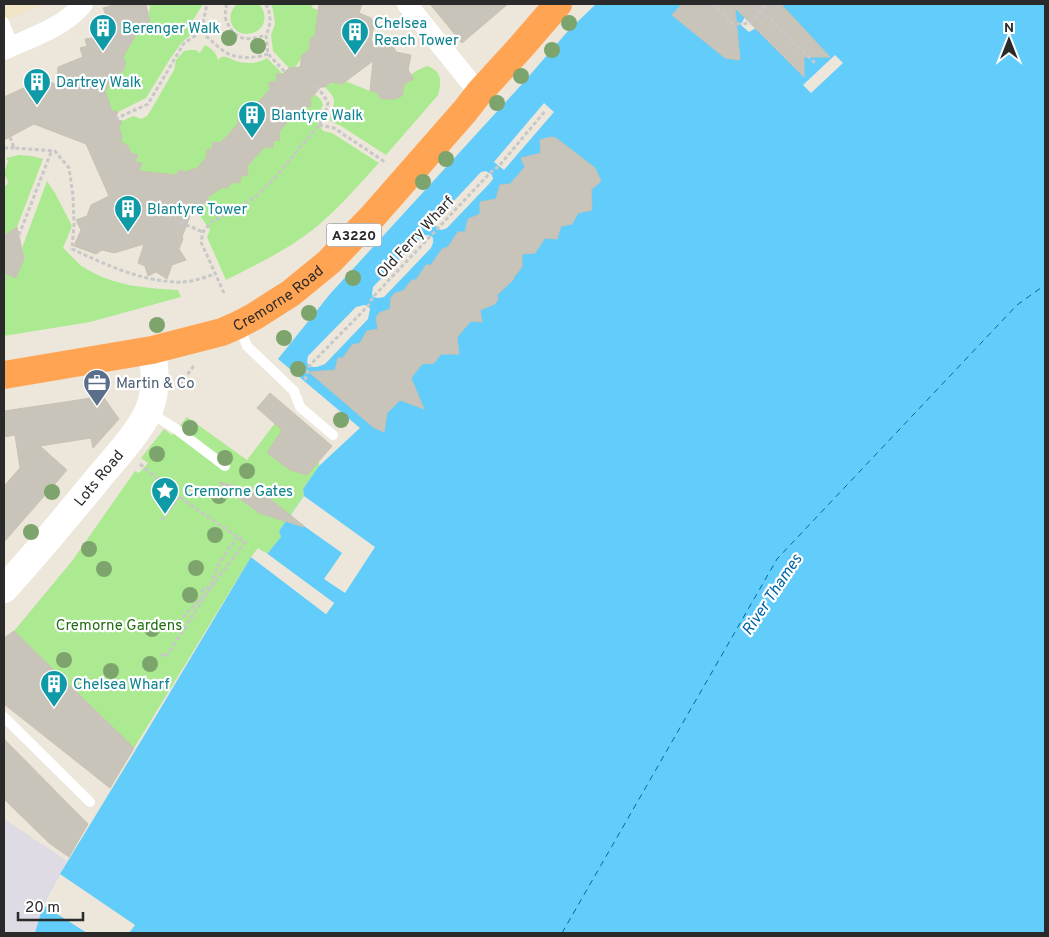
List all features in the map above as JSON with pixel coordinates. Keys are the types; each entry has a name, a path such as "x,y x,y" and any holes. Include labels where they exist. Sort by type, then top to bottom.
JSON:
{"highway":[{"name":"A3220","path":"479,93 558,4"},
{"name":"Cremorne Road","path":"4,375 152,350 222,332 255,316 290,293 329,262 373,216 479,93"}],"street":[{"path":"9,47 59,25 83,4"},
{"path":"407,4 479,93"},
{"name":"Lots Road","path":"4,589 34,556 138,428 148,411 154,394 155,376 152,350"}],"lane":[{"path":"4,22 9,47"},
{"path":"238,325 247,346 294,391 300,407 333,435"},
{"path":"148,411 176,429 225,466"},
{"path":"4,717 90,802"}],"path":[{"path":"115,119 148,104 184,44 200,32 207,4"},
{"path":"226,4 225,16 227,24 235,34 243,39 254,39 266,35"},
{"path":"266,4 270,19 266,35 268,54 285,72"},
{"path":"712,4 732,23 739,24 750,22 767,4"},
{"path":"760,11 815,63"},
{"path":"200,32 226,53 244,57 257,57 268,54"},
{"path":"224,293 200,242 203,232 211,222 255,197 274,178 319,125 328,103 316,86"},
{"name":"Old Ferry Wharf","path":"304,381 310,366 490,173 499,166 546,110"},
{"path":"319,125 334,128 386,162"},
{"path":"10,137 14,148"},
{"path":"4,148 52,150 69,168 73,196 74,224 72,249 104,264 136,275 159,280 179,283 214,274"},
{"path":"19,235 52,150"},
{"path":"168,217 203,232"},
{"path":"4,280 7,274"},
{"path":"120,452 134,460 179,497 245,542 211,588 166,657 161,654"},
{"path":"162,520 179,497"},
{"path":"211,588 214,574 220,561 237,537"},
{"path":"179,621 201,598 203,589 211,588"}],"shaded area":[{"path":"4,4 45,4 4,21"},
{"path":"4,819 67,861 43,905 35,933 4,933"}],"green space":[{"path":"147,4 203,4 190,25 197,30 182,42 146,98 118,112 112,111 99,87 109,82 114,74 121,73 126,64 123,57 137,33 145,32 142,24 150,23 148,13 150,6"},
{"path":"237,4 259,4 264,13 264,21 255,32 249,34 242,33 235,29 230,17 232,10"},
{"path":"271,4 313,4 312,8 318,10 317,16 324,18 316,36 311,38 309,50 302,55 295,67 289,68 273,51 271,35 275,24"},
{"path":"205,45 213,51 218,60 221,57 225,57 240,62 252,63 267,58 283,74 277,74 277,81 269,82 270,89 260,102 251,109 245,109 244,115 238,115 238,123 228,137 220,143 213,142 212,149 206,150 207,157 200,165 201,168 185,172 179,170 176,175 170,174 168,181 143,178 139,171 142,164 135,162 138,155 120,146 122,135 119,128 122,121 133,116 141,119 147,116 174,70 176,60 184,51 196,50 200,53"},
{"path":"427,66 436,71 440,78 438,95 386,155 330,121 334,101 325,87 331,82 342,84 345,81 377,92 382,99 394,99 402,96 403,85 409,77"},
{"path":"315,94 323,105 317,121 323,131 332,133 379,163 337,208 311,231 276,254 226,280 207,237 210,230 198,213 200,206 208,201 208,197 223,187 227,188 233,182 240,182 241,176 248,175 247,166 256,153 259,153 265,147 273,148 273,141 280,140 279,132 284,124 296,113 304,113 305,107 311,106 310,99"},
{"path":"19,155 43,159 17,227 4,236 4,186 7,185 8,181 4,174 8,161 6,158"},
{"path":"47,181 72,226 63,248 80,265 117,282 141,287 178,290 181,297 90,322 4,336 4,272 16,278 24,259 22,248"},
{"name":"Cremorne Gardens","path":"187,417 247,460 275,423 319,461 319,466 303,489 304,496 279,531 281,537 267,554 258,548 251,557 134,748 14,631 72,561 135,471 139,473 148,463 141,458 164,429 172,435"}],"water":[{"name":"River Thames","path":"596,4 1045,4 1045,933 35,933 43,905 60,874 251,557 326,614 334,603 267,554 281,537 279,531 304,496 303,489 319,466 360,428 278,359 330,294 523,83 568,31"}],"pier":[{"path":"757,4 776,4 756,28 749,32 741,24"},
{"path":"835,55 843,63 811,93 803,85"},
{"path":"544,103 554,112 504,170 494,162"},
{"path":"486,171 492,175 493,179 489,184 447,228 438,229 435,221 481,172"},
{"path":"427,235 433,238 431,248 384,297 373,297 373,287 422,236"},
{"path":"364,305 370,309 368,319 325,364 317,367 309,366 307,362 308,356 356,307"},
{"path":"304,496 375,547 345,593 324,579 342,553 290,516"},
{"path":"265,552 334,603 326,614 251,557 326,610 331,604 266,556"},
{"path":"60,874 135,925 129,933 87,933 43,905"}],"building":[{"path":"116,4 146,4 150,24 142,24 145,32 137,33 123,57 126,64 121,73 114,74 105,91 112,111 118,112 115,119 122,121 119,128 122,135 121,142 128,146 131,153 138,155 135,162 142,163 139,171 176,175 179,170 185,172 197,168 207,157 206,150 212,149 213,142 220,143 238,123 238,115 244,115 245,108 251,109 262,98 270,89 269,82 277,81 276,74 283,74 289,68 300,67 302,55 309,50 311,38 315,36 319,4 362,4 359,13 371,18 374,24 371,42 394,46 396,52 411,55 408,70 414,79 404,84 402,96 395,99 381,99 377,92 370,91 373,61 342,84 331,82 325,87 321,87 310,99 311,106 305,107 304,114 296,113 279,132 280,140 273,141 273,148 265,147 247,166 248,175 241,176 240,183 233,182 227,188 223,187 208,197 208,201 200,206 198,213 192,211 179,249 186,260 172,265 167,279 156,272 148,276 145,266 138,263 144,244 114,253 102,250 96,254 74,246 81,230 76,220 87,216 91,205 109,196 86,144 34,124 4,140 4,97 28,86 30,80 36,82 39,75 56,85 58,67 83,57 80,48 87,46 85,39 92,38 106,15 103,8"},
{"path":"430,4 508,4 462,43"},
{"path":"682,4 781,4 830,57 804,57 804,77 735,8 740,60 725,58 672,15"},
{"path":"551,137 556,138 595,168 601,181 591,190 592,210 578,213 572,224 561,226 557,239 545,238 535,253 522,254 522,267 514,279 497,295 498,299 495,304 480,310 482,322 471,321 457,337 459,354 441,354 434,363 422,364 411,378 424,409 400,400 387,413 384,432 373,427 309,372 335,370 338,358 343,358 352,345 360,343 367,331 378,329 376,318 379,313 390,309 391,298 395,293 403,291 412,280 416,280 426,265 431,265 442,249 448,247 458,232 465,232 468,219 480,214 480,202 496,199 500,185 510,184 525,167 521,158 541,153 540,140"},
{"path":"17,227 24,259 16,278 4,272 4,236"},
{"path":"270,393 332,446 307,475 290,470 267,453 282,430 257,408"},
{"path":"102,395 119,419 93,448 91,438 40,446 67,470 4,542 4,486 20,468 15,435 4,437 4,411"},
{"path":"220,482 265,495 304,527 259,513"},
{"name":"Chelsea Wharf","path":"14,631 134,748 110,788 4,704 4,638"},
{"path":"4,739 88,824 69,857 49,843 4,799"}],"ferry route":[{"path":"562,933 777,559 1017,305 1045,285"}],"place":[{"name":"Berenger Walk","path":"103,52"},
{"name":"Chelsea Reach Tower","path":"355,56"},
{"name":"Dartrey Walk","path":"37,106"},
{"name":"Blantyre Walk","path":"252,139"},
{"name":"Blantyre Tower","path":"128,233"},
{"name":"Martin & Co","path":"97,407"},
{"name":"Cremorne Gates","path":"165,515"},
{"name":"Chelsea Wharf","path":"54,708"}]}
